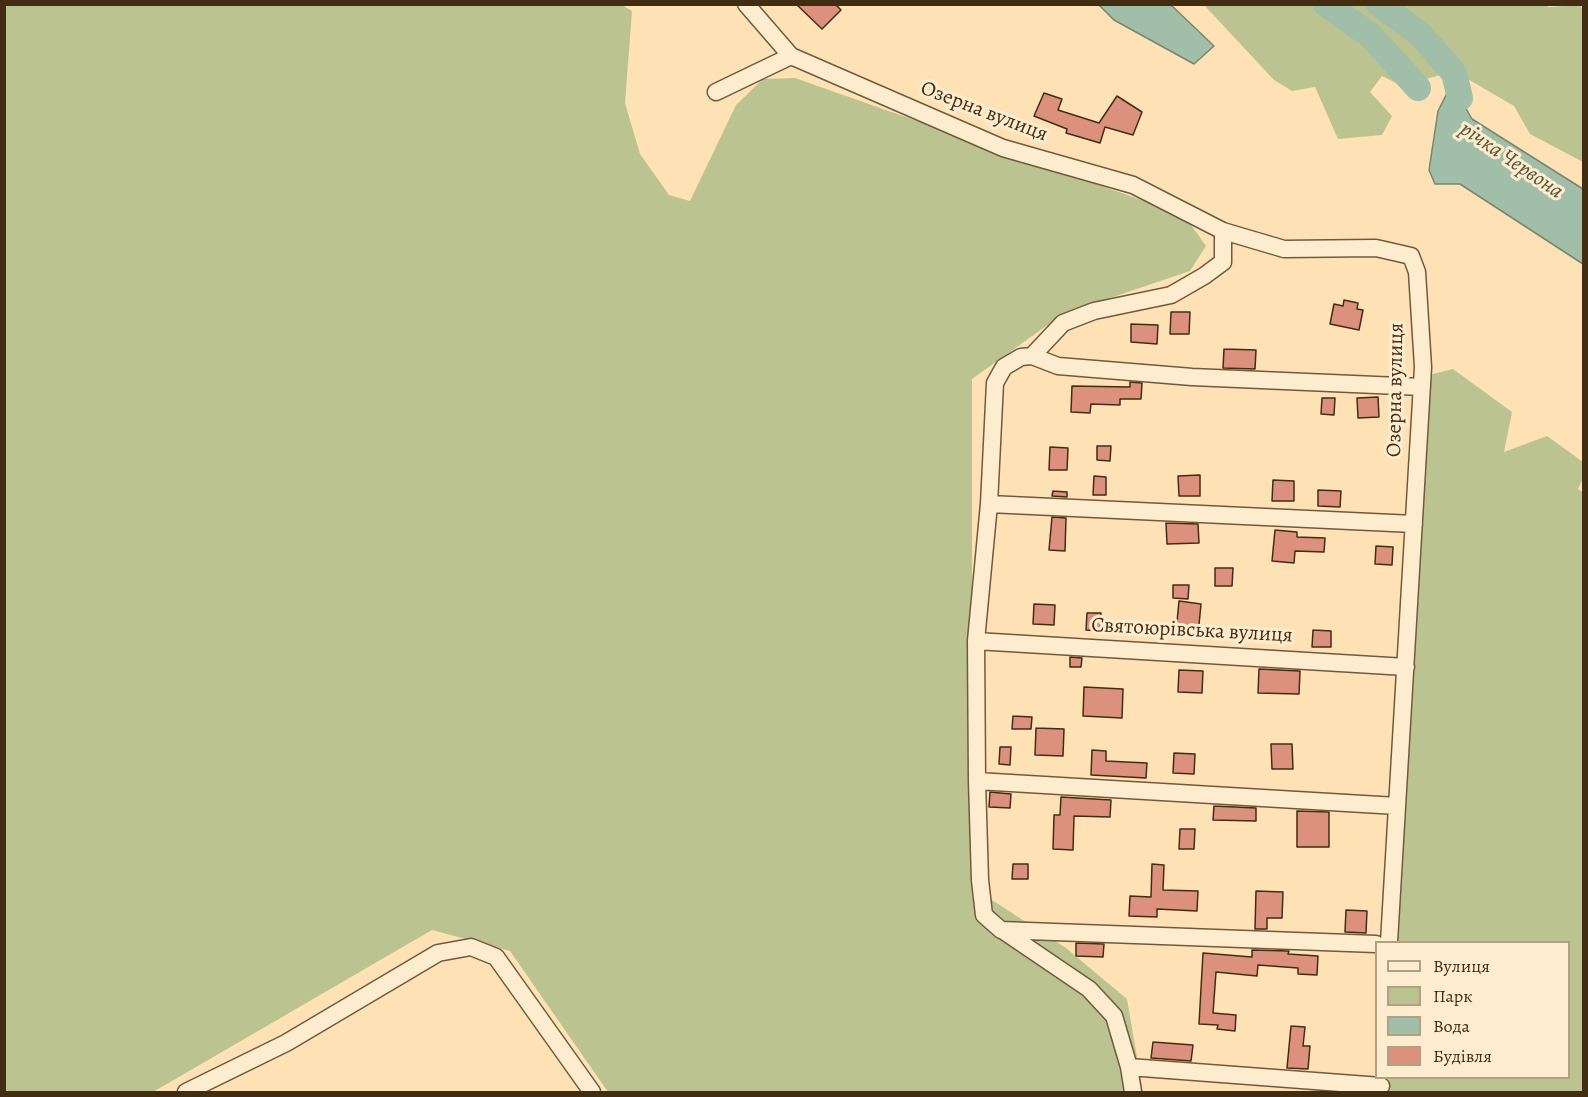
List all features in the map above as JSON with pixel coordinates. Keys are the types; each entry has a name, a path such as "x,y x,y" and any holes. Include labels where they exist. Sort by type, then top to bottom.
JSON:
{"street":[{"path":"716,92 791,56 747,4"},
{"name":"Озерна вулиця","path":"791,56 1003,148 1133,185 1223,231 1284,249 1376,248 1411,256 1417,272 1422,387 1389,941"},
{"path":"1032,356 1063,323 1094,311 1171,295 1204,276 1223,262 1223,231"},
{"path":"1133,1092 1129,1067 1114,1016 1089,989 1002,930 984,915 980,880 976,641 989,504 995,383 1004,367 1021,357 1032,356 1058,366 1192,377 1422,387"},
{"path":"989,504 1414,524"},
{"name":"Святоюрівська вулиця","path":"976,641 1406,666"},
{"path":"978,781 1397,806"},
{"path":"1002,930 1375,944"},
{"path":"186,1092 286,1043 438,953 471,947 496,957 592,1092"},
{"path":"1129,1067 1381,1085"}],"green space":[{"path":"5,5 622,5 632,11 625,103 640,154 669,195 690,201 736,105 763,79 795,78 1184,215 1206,246 1190,271 1063,314 972,379 972,887 1066,948 1127,999 1143,1092 608,1092 510,951 432,930 153,1092 5,1092"},
{"path":"1204,5 1547,5 1548,7 1580,5 1583,10 1583,162 1530,134 1514,106 1454,71 1402,86 1382,76 1370,92 1392,116 1382,135 1338,139 1315,87 1292,91 1274,80"},
{"path":"1453,369 1512,412 1504,452 1547,436 1583,462 1583,478 1578,489 1584,493 1583,1092 1388,1092 1389,1079 1570,1079 1570,941 1397,941 1429,375"}],"water":[{"path":"1099,5 1171,5 1214,46 1194,64 1114,20"},
{"path":"1447,93 1460,98 1472,119 1583,189 1583,264 1460,184 1435,184 1429,170 1438,111"}],"building":[{"path":"796,4 835,4 841,10 822,29"},
{"path":"1044,93 1062,99 1058,110 1099,123 1117,96 1142,112 1133,135 1105,127 1100,143 1066,133 1067,129 1034,116"},
{"path":"1344,300 1358,303 1357,309 1363,310 1359,330 1330,324 1334,304 1343,306"},
{"path":"1171,312 1190,312 1189,334 1170,334"},
{"path":"1131,324 1158,325 1157,344 1131,342"},
{"path":"1224,349 1256,350 1255,369 1223,368"},
{"path":"1130,382 1142,383 1141,399 1120,399 1120,405 1091,404 1090,413 1071,412 1072,386 1130,387"},
{"path":"1378,397 1379,417 1358,418 1357,398"},
{"path":"1322,398 1335,398 1334,415 1321,414"},
{"path":"1097,446 1111,446 1110,461 1097,460"},
{"path":"1050,447 1068,448 1067,470 1049,470"},
{"path":"1200,475 1200,496 1179,496 1178,476"},
{"path":"1094,476 1106,477 1106,495 1093,495"},
{"path":"1273,480 1294,481 1294,501 1272,501"},
{"path":"1318,490 1341,491 1340,507 1318,506"},
{"path":"1053,491 1067,492 1067,497 1052,496"},
{"path":"1052,517 1066,518 1065,551 1049,550"},
{"path":"1166,523 1198,524 1199,543 1167,544"},
{"path":"1275,530 1297,532 1297,537 1325,538 1324,552 1295,551 1294,563 1272,561"},
{"path":"1376,546 1393,547 1392,565 1375,564"},
{"path":"1215,568 1233,568 1232,586 1215,586"},
{"path":"1173,585 1189,585 1188,599 1173,598"},
{"path":"1179,601 1201,604 1198,635 1176,632"},
{"path":"1034,604 1055,605 1054,625 1033,624"},
{"path":"1087,613 1101,613 1100,631 1086,630"},
{"path":"1313,630 1331,631 1331,647 1312,647"},
{"path":"1070,657 1082,658 1081,667 1070,667"},
{"path":"1259,669 1300,671 1299,694 1258,693"},
{"path":"1179,670 1203,671 1202,693 1178,692"},
{"path":"1084,687 1123,689 1122,718 1083,716"},
{"path":"1013,716 1032,717 1031,729 1012,729"},
{"path":"1036,728 1064,729 1063,756 1035,755"},
{"path":"1271,744 1292,744 1293,769 1272,769"},
{"path":"1000,747 1011,747 1010,765 999,764"},
{"path":"1092,750 1106,751 1106,761 1147,763 1146,778 1091,775"},
{"path":"1174,753 1195,754 1194,774 1173,773"},
{"path":"990,792 1011,794 1010,808 989,807"},
{"path":"1061,797 1111,800 1110,817 1074,816 1073,850 1053,849 1054,815 1060,815"},
{"path":"1214,806 1256,808 1256,821 1213,820"},
{"path":"1297,811 1329,812 1329,847 1297,847"},
{"path":"1180,829 1195,829 1194,849 1179,849"},
{"path":"1013,864 1028,864 1028,879 1012,879"},
{"path":"1152,864 1164,865 1163,890 1198,891 1197,911 1157,909 1157,917 1129,916 1130,896 1151,897"},
{"path":"1256,891 1283,892 1282,918 1267,918 1267,929 1255,929"},
{"path":"1346,910 1367,911 1366,933 1345,932"},
{"path":"1076,943 1104,944 1103,957 1076,956"},
{"path":"1252,950 1289,951 1288,954 1318,956 1317,975 1298,974 1298,968 1258,965 1257,976 1216,972 1213,1013 1236,1015 1235,1031 1217,1029 1218,1025 1199,1024 1203,953 1252,957"},
{"path":"1291,1026 1305,1027 1303,1046 1310,1046 1308,1069 1287,1068"},
{"path":"1153,1042 1193,1045 1191,1061 1151,1058"}],"waterway":[{"name":"річка Червона","path":"1326,4 1370,35 1418,88"},
{"name":"річка Червона","path":"1379,4 1420,34 1454,73 1460,98"}]}
